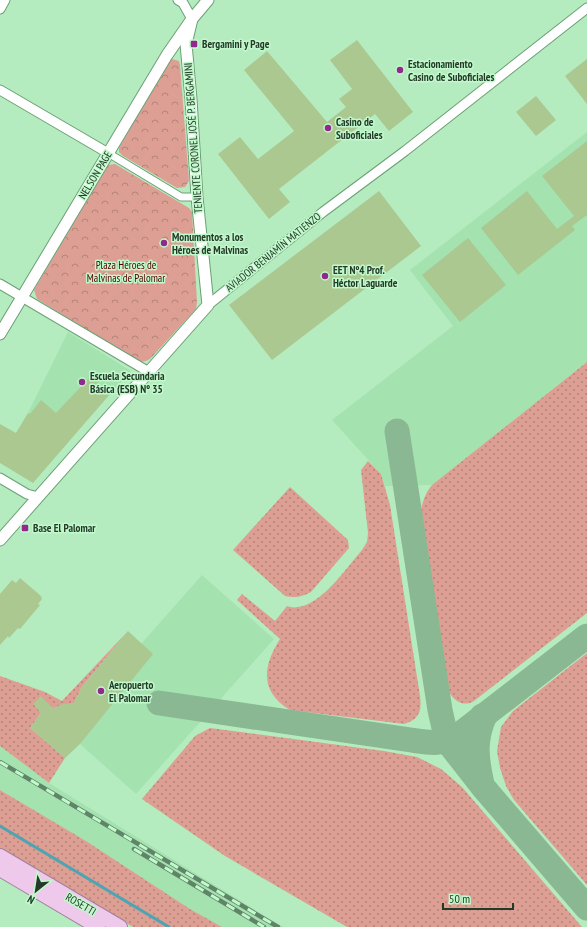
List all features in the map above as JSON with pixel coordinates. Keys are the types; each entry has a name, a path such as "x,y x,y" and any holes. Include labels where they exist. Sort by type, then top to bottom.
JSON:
{"main road":[{"name":"ROSETTI","path":"0,856 120,927"},
{"name":"ROSETTI","path":"0,869 98,927"}],"street":[{"path":"0,9 5,0"},
{"name":"NELSON PAGE","path":"0,334 167,55 192,19 208,0"},
{"path":"181,1 192,19"},
{"name":"AVIADOR BENJAMÍN MATIENZO","path":"0,540 208,305 323,212 405,151 587,8"},
{"name":"TENIENTE CORONEL JOSÉ P. BERGAMINI","path":"192,19 186,44 197,197 208,305"},
{"path":"0,90 182,197 197,197"},
{"path":"0,284 149,372"},
{"path":"0,478 27,494 38,497"}],"shaded area":[{"path":"587,132 587,362 432,485 385,486 381,474 332,420 453,326 410,270"},
{"name":"Escuela Secundaria Básica (ESB) Nº 35","path":"68,332 131,371 65,445 28,413"},
{"path":"202,575 274,639 136,794 80,744 118,670"},
{"path":"0,746 49,783 283,927 222,927 190,909 86,841 0,790"}],"green space":[{"path":"172,59 179,61 180,65 189,181 185,187 177,188 123,156 119,152 119,148 169,60"},
{"name":"Plaza Héroes de Malvinas de Palomar","path":"115,164 189,208 192,212 197,302 196,309 150,359 140,362 37,299 34,290 108,165"},
{"path":"587,362 587,613 474,701 467,704 457,701 449,692 420,520 425,497 432,485"},
{"path":"368,461 381,474 390,505 420,696 420,711 413,720 404,724 290,710 280,703 273,695 267,678 270,659 280,639 237,600 242,594 275,621 287,606 295,607 306,605 324,593 333,584 367,542 368,533 361,470"},
{"path":"290,487 348,540 349,548 311,592 295,597 285,596 233,550"},
{"path":"128,631 82,687 74,703 53,708 34,704 41,713 30,728 65,758 49,783 0,746 0,676 45,692 62,701"},
{"path":"587,653 587,885 514,800 506,786 500,768 497,751 501,727 513,711"},
{"path":"210,728 384,751 417,757 441,769 462,787 582,927 347,927 225,856 142,799 195,736"},
{"path":"0,790 86,841 190,909 222,927 133,927 0,851"}],"building":[{"name":"Casino de Suboficiales","path":"357,40 413,112 389,131 375,114 279,189 290,202 269,219 218,154 240,137 258,159 294,131 244,70 267,51 327,122 346,107 339,99 352,89 330,60"},
{"path":"587,59 587,104 565,76"},
{"path":"536,96 556,120 536,136 516,112"},
{"path":"587,141 587,215 572,226 575,230 518,275 481,228 527,191 557,229 574,216 542,176"},
{"name":"EET Nº4 Prof. Héctor Laguarde","path":"379,191 421,246 272,360 229,305"},
{"path":"468,238 506,285 460,322 422,275"},
{"path":"91,376 110,394 33,483 0,463 0,424 16,433 28,413 30,414 41,400 56,413"},
{"path":"20,578 41,596 42,599 38,604 40,605 20,629 18,628 9,638 8,636 0,645 0,594 12,580 16,583"},
{"name":"Aeropuerto El Palomar","path":"128,631 153,654 80,744 65,758 30,728 41,713 33,704 41,696 53,708 63,704 74,703 82,687"}],"waterway":[{"path":"0,826 169,927"}],"taxiway":[{"path":"397,431 440,710 447,741 483,787 587,908"},
{"path":"159,703 418,741 441,742 459,735 587,636"},
{"path":"482,716 485,715 481,724 477,749 478,765 482,784"}],"railway":[{"path":"0,762 278,927"},
{"path":"134,849 264,927"}],"place":[{"name":"Bergamini y Page","path":"194,44"},
{"name":"Estacionamiento Casino de Suboficiales","path":"400,70"},
{"name":"Casino de Suboficiales","path":"328,128"},
{"name":"Monumentos a los Héroes de Malvinas","path":"164,243"},
{"name":"EET Nº4 Prof. Héctor Laguarde","path":"325,276"},
{"name":"Escuela Secundaria Básica (ESB) Nº 35","path":"82,382"},
{"name":"Base El Palomar","path":"25,528"},
{"name":"Aeropuerto El Palomar","path":"101,691"}]}
